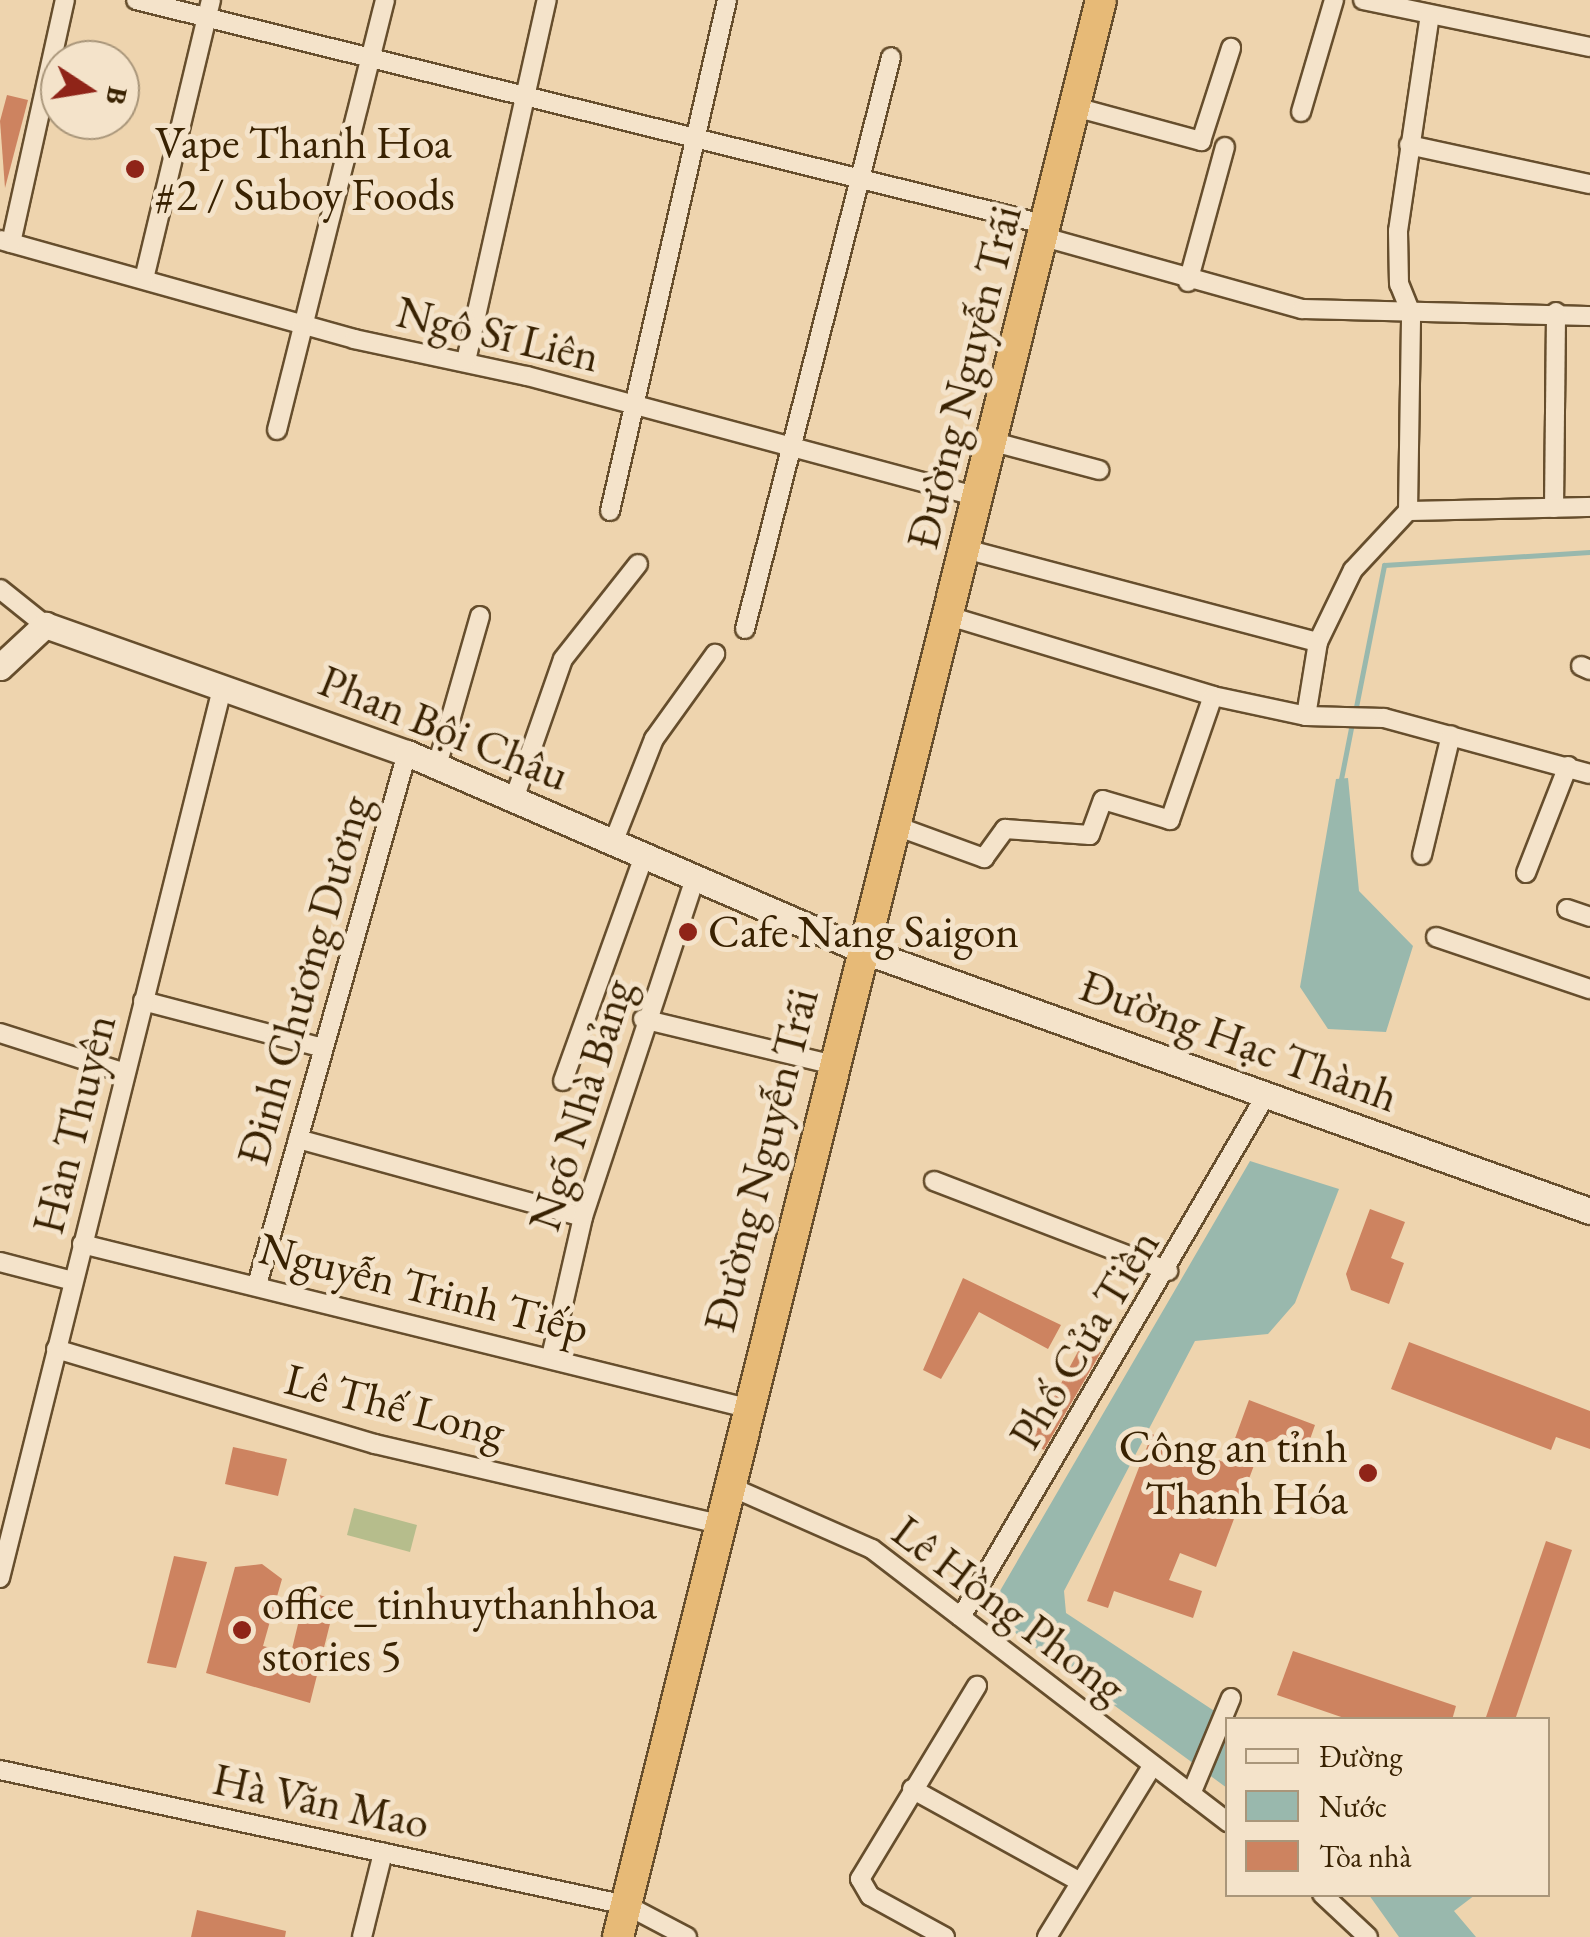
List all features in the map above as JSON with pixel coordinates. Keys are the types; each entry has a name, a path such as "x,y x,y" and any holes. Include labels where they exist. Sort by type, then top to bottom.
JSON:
{"highway":[{"name":"Đường Nguyễn Trãi","path":"618,1937 860,949 952,617 1101,0"}],"street":[{"path":"6,241 65,0"},
{"path":"136,0 368,63 862,182 1045,231 1188,282 1302,310 1411,314 1556,312 1590,316"},
{"path":"144,280 211,0"},
{"path":"277,430 385,0"},
{"path":"466,361 547,0"},
{"path":"610,510 727,0"},
{"path":"1301,112 1334,0"},
{"path":"1363,0 1590,48"},
{"path":"1306,716 1318,642 1353,570 1408,510 1411,314 1399,284 1398,231 1430,14"},
{"path":"1075,107 1201,140 1231,48"},
{"path":"745,629 891,57"},
{"path":"1409,145 1590,184"},
{"path":"1188,282 1225,147"},
{"name":"Ngô Sĩ Liên","path":"6,241 302,326 466,361 981,498"},
{"path":"1554,508 1556,312"},
{"path":"994,442 1099,470"},
{"path":"1408,510 1590,507"},
{"path":"968,550 1318,642"},
{"path":"514,799 563,659 638,564"},
{"name":"Phan Bội Châu","path":"0,589 45,625 407,753 860,949"},
{"path":"437,766 480,616"},
{"path":"952,617 1213,696 1306,716 1354,717 1451,735 1590,774"},
{"path":"0,666 45,625"},
{"path":"613,842 654,740 715,654"},
{"name":"Hàn Thuyên","path":"1,1567 222,689"},
{"path":"896,826 984,858 1005,830 1090,835 1103,800 1170,820 1213,696"},
{"path":"1422,855 1451,735"},
{"name":"Đinh Chương Dương","path":"257,1285 407,753"},
{"path":"1526,873 1568,766"},
{"path":"563,1081 644,856"},
{"name":"Ngõ Nhà Bảng","path":"550,1357 583,1217 643,1019 694,878"},
{"path":"1567,909 1590,917"},
{"path":"1436,936 1590,989"},
{"name":"Đường Hạc Thành","path":"860,949 1590,1211"},
{"path":"143,1001 324,1048"},
{"path":"643,1019 831,1064"},
{"path":"0,1033 125,1072"},
{"name":"Phố Cửa Tiền","path":"961,1617 1168,1271 1266,1096"},
{"path":"298,1139 583,1217"},
{"path":"934,1181 1168,1271"},
{"name":"Nguyễn Trinh Tiếp","path":"82,1244 747,1408"},
{"path":"0,1262 73,1281"},
{"name":"Lê Thế Long","path":"56,1349 375,1444 718,1524"},
{"name":"Lê Hồng Phong","path":"729,1486 872,1548 1225,1820"},
{"path":"945,1937 862,1888 863,1867 977,1686"},
{"path":"1191,1794 1231,1698"},
{"path":"1046,1937 1153,1765"},
{"name":"Hà Văn Mao","path":"0,1770 626,1904 687,1937"},
{"path":"912,1789 1079,1881"},
{"path":"362,1937 382,1853"},
{"path":"1325,1897 1368,1937"}],"green space":[{"path":"354,1508 417,1525 410,1552 347,1535"}],"water":[{"path":"1348,778 1359,891 1413,946 1386,1032 1328,1029 1300,987 1336,779"},
{"path":"1250,1161 1339,1189 1295,1303 1268,1334 1195,1341 1064,1591 1066,1613 1225,1718 1225,1787 1010,1629 997,1596"},
{"path":"1370,1897 1472,1897 1454,1911 1476,1937 1399,1937"}],"building":[{"path":"7,95 28,100 5,188 0,121"},
{"path":"1370,1209 1405,1222 1391,1258 1404,1263 1389,1304 1351,1290 1346,1274"},
{"path":"963,1278 1061,1325 1048,1349 979,1312 941,1379 923,1370"},
{"path":"1083,1342 1101,1352 1044,1450 1030,1442"},
{"path":"1409,1342 1590,1411 1590,1449 1556,1437 1551,1450 1391,1389"},
{"path":"1249,1400 1315,1425 1307,1448 1278,1438 1262,1444 1216,1567 1180,1553 1169,1580 1202,1591 1193,1618 1114,1591 1108,1608 1087,1601 1152,1434 1226,1463"},
{"path":"233,1447 287,1459 278,1496 225,1484"},
{"path":"1546,1541 1572,1550 1516,1717 1486,1717"},
{"path":"174,1556 207,1562 176,1668 147,1663"},
{"name":"office_tinhuythanhhoa stories 5","path":"262,1564 282,1579 263,1646 291,1653 306,1591 336,1600 310,1703 206,1673 235,1567"},
{"path":"1293,1651 1456,1706 1453,1717 1341,1717 1277,1695"},
{"path":"197,1910 286,1931 285,1937 191,1937"}],"waterway":[{"path":"1355,712 1384,565 1590,552"},
{"path":"1341,779 1352,723"}],"place":[{"name":"Vape Thanh Hoa #2 / Suboy Foods","path":"135,169"},
{"name":"Cafe Nang Saigon","path":"688,932"},
{"name":"Công an tỉnh Thanh Hóa","path":"1368,1473"},
{"name":"office_tinhuythanhhoa stories 5","path":"242,1630"}]}
